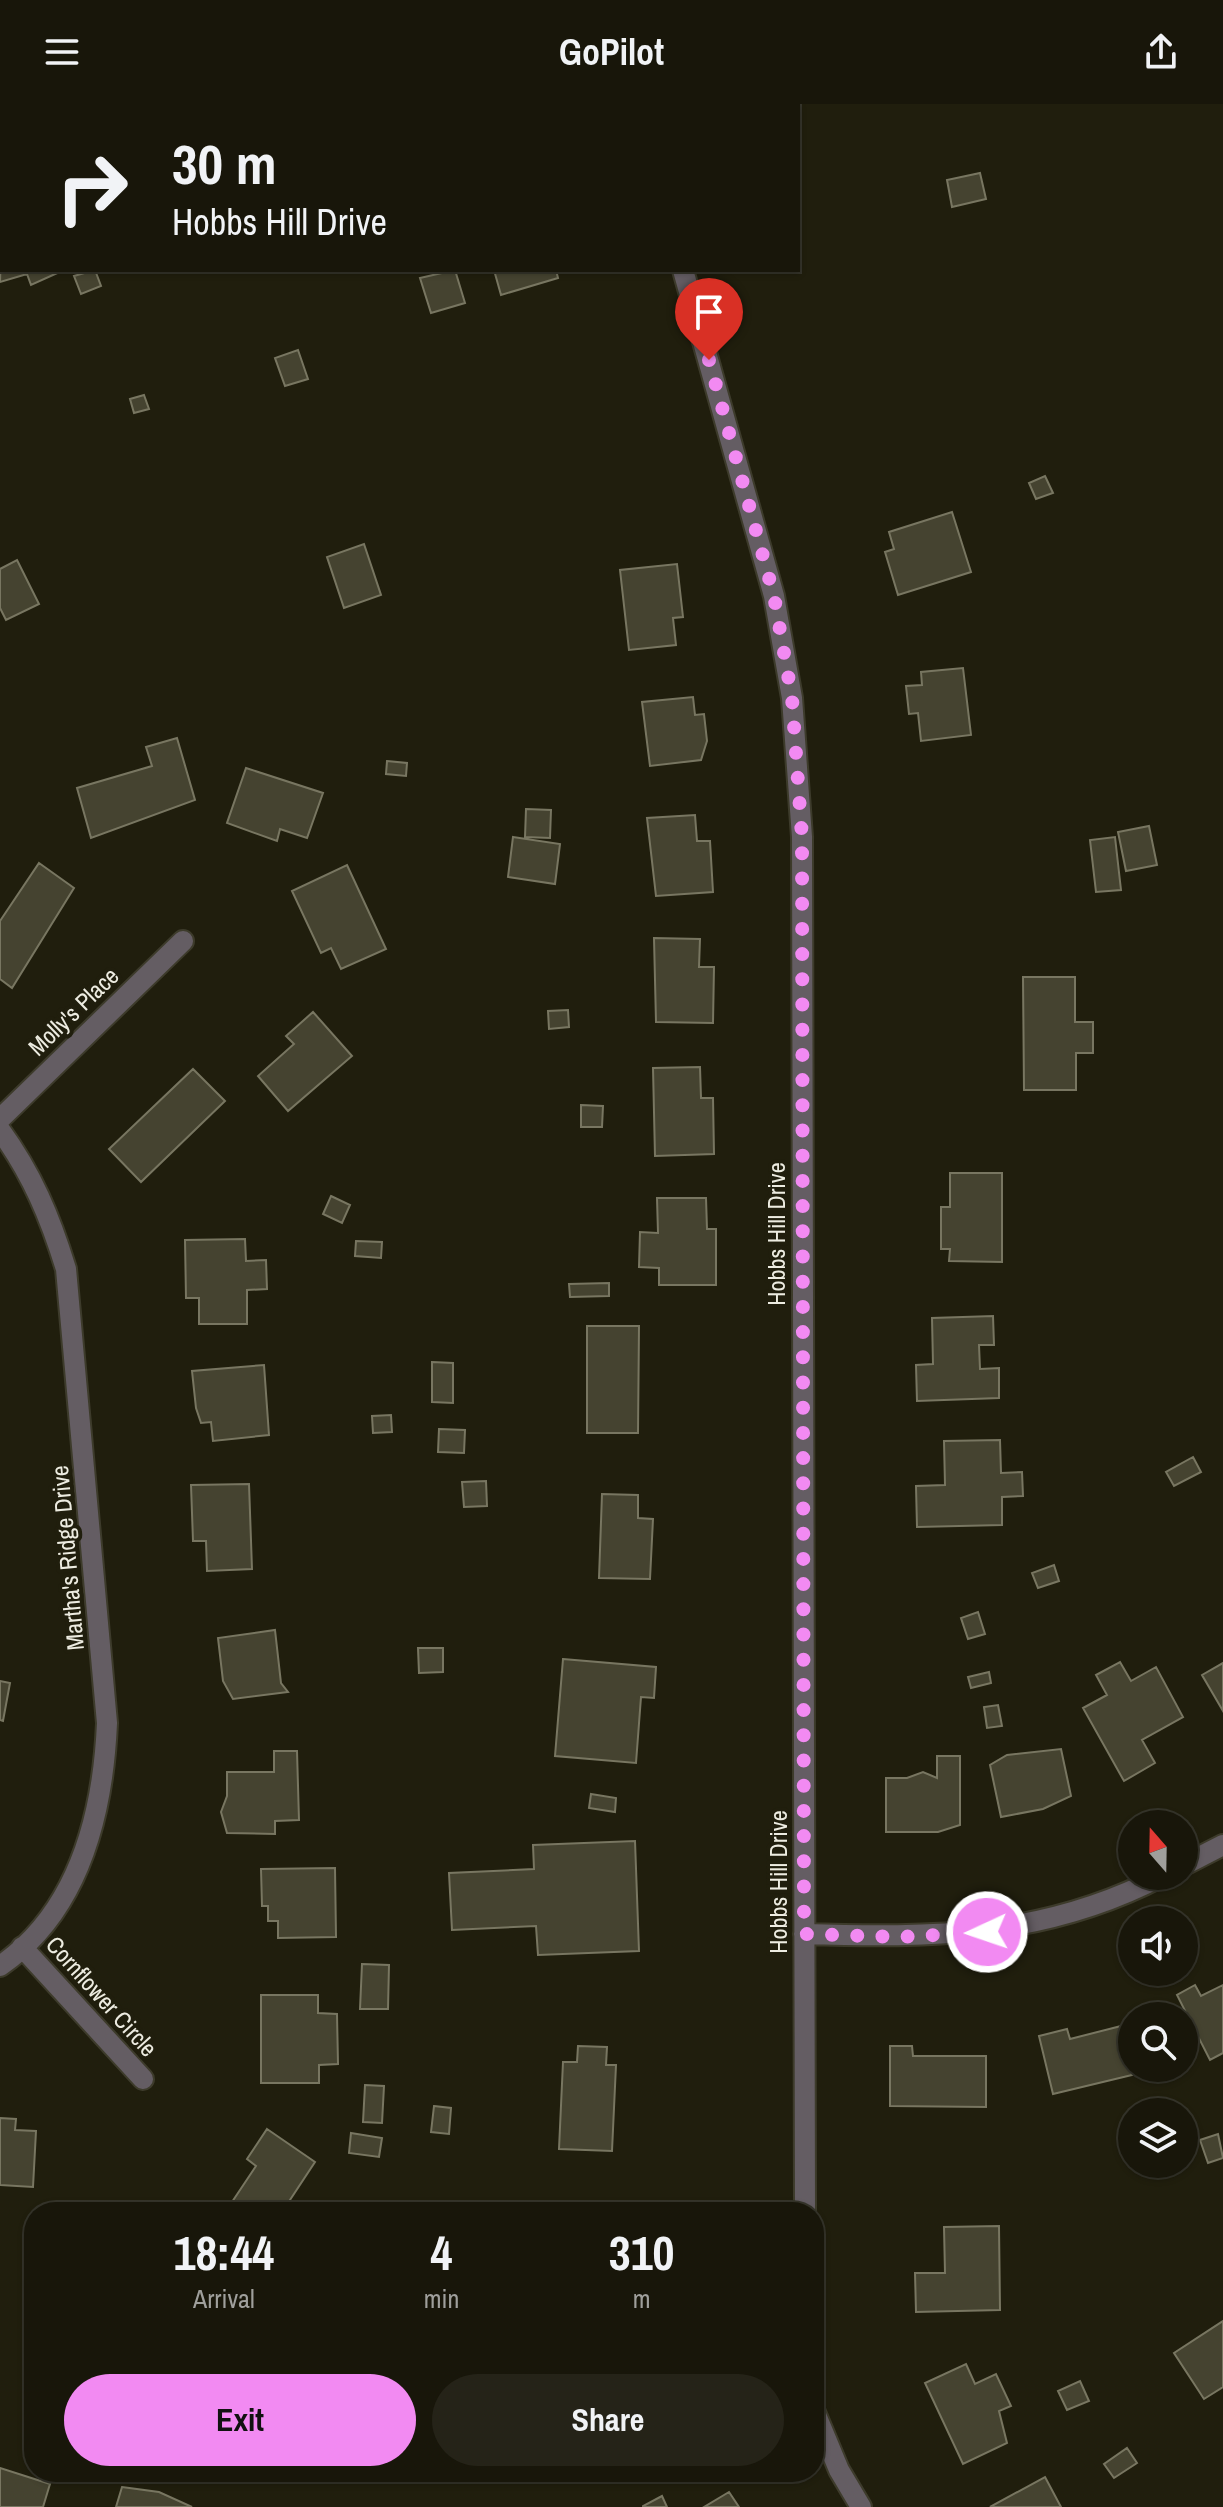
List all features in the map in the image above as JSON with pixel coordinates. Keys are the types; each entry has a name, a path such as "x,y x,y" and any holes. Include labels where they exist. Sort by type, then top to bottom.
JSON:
{"street":[{"name":"Hobbs Hill Drive","path":"684,272 774,596 792,698 802,837 805,2202"},
{"name":"Molly's Place","path":"0,1119 183,941"},
{"name":"Martha's Ridge Drive","path":"0,1130 25,1165 48,1212 66,1269 107,1723 104,1781 88,1848 65,1893 22,1947 0,1966"},
{"path":"1198,1858 1223,1845"},
{"path":"804,1934 901,1937 987,1932 1058,1918 1135,1890"},
{"name":"Cornflower Circle","path":"22,1947 143,2079"},
{"path":"824,2434 839,2470 861,2507"}],"building":[{"path":"980,173 986,199 952,207 947,180"},
{"path":"0,272 60,272 31,285 27,274 0,282"},
{"path":"96,272 101,286 81,294 74,276"},
{"path":"456,272 465,303 431,313 420,278"},
{"path":"495,272 556,272 558,278 501,295"},
{"path":"298,350 308,379 285,386 275,358"},
{"path":"144,395 149,409 134,413 130,399"},
{"path":"1045,476 1053,493 1036,499 1029,483"},
{"path":"952,512 971,572 898,595 885,552 894,549 889,532"},
{"path":"364,544 381,595 344,608 327,557"},
{"path":"17,560 39,604 6,620 0,608 0,569"},
{"path":"677,564 683,617 673,618 676,645 629,650 620,570"},
{"path":"963,668 971,735 921,741 918,713 909,714 906,686 922,685 921,672"},
{"path":"693,697 695,715 704,714 707,741 701,760 650,766 642,702"},
{"path":"177,738 195,800 91,838 77,788 152,766 146,747"},
{"path":"387,761 407,763 406,776 386,774"},
{"path":"246,768 323,793 307,838 280,829 277,841 227,823"},
{"path":"526,809 551,810 550,838 525,837"},
{"path":"695,815 697,841 710,841 713,892 656,896 647,818"},
{"path":"1149,826 1157,865 1126,871 1118,832"},
{"path":"513,837 560,844 555,884 508,877"},
{"path":"1115,837 1121,890 1096,892 1090,840"},
{"path":"39,863 74,888 12,988 0,979 0,921"},
{"path":"347,865 386,949 341,969 331,948 321,953 292,891"},
{"path":"654,938 700,939 699,967 714,967 713,1023 656,1022"},
{"path":"1023,977 1075,977 1075,1022 1093,1022 1093,1053 1076,1053 1076,1090 1024,1090"},
{"path":"568,1010 569,1027 549,1029 548,1011"},
{"path":"313,1012 352,1056 288,1111 258,1076 294,1044 286,1036"},
{"path":"700,1067 701,1098 713,1098 714,1154 655,1156 653,1068"},
{"path":"193,1069 225,1101 141,1182 109,1149"},
{"path":"581,1105 603,1106 602,1127 581,1127"},
{"path":"950,1173 1002,1173 1002,1262 949,1261 950,1249 941,1249 941,1207 950,1207"},
{"path":"331,1196 350,1205 342,1223 323,1214"},
{"path":"657,1198 706,1198 707,1229 716,1229 716,1285 659,1285 659,1268 639,1267 640,1232 658,1233"},
{"path":"245,1239 246,1261 266,1260 267,1289 247,1290 247,1324 199,1324 199,1298 186,1298 185,1240"},
{"path":"356,1241 382,1242 381,1258 355,1256"},
{"path":"609,1283 609,1296 570,1297 569,1284"},
{"path":"993,1316 994,1345 979,1345 980,1369 999,1368 999,1398 917,1401 916,1365 933,1364 932,1318"},
{"path":"587,1326 639,1326 638,1433 587,1433"},
{"path":"432,1362 453,1363 453,1403 432,1402"},
{"path":"264,1365 269,1435 213,1441 211,1422 201,1423 196,1408 192,1371"},
{"path":"391,1415 392,1432 373,1433 372,1416"},
{"path":"439,1429 465,1430 464,1453 438,1452"},
{"path":"1000,1440 1001,1473 1022,1472 1023,1496 1002,1497 1002,1525 917,1527 916,1486 945,1485 944,1441"},
{"path":"1193,1457 1201,1472 1174,1486 1166,1472"},
{"path":"486,1481 487,1506 464,1507 462,1482"},
{"path":"249,1484 252,1569 207,1571 206,1541 193,1541 191,1485"},
{"path":"602,1494 638,1495 638,1518 653,1519 650,1579 599,1578"},
{"path":"1054,1565 1059,1581 1038,1588 1032,1573"},
{"path":"978,1612 985,1634 968,1639 961,1618"},
{"path":"275,1630 281,1683 288,1692 233,1699 223,1681 218,1638"},
{"path":"418,1648 443,1648 443,1672 419,1673"},
{"path":"563,1659 656,1667 654,1698 641,1697 636,1763 555,1756"},
{"path":"1120,1662 1131,1681 1156,1667 1183,1717 1142,1740 1155,1763 1124,1781 1083,1708 1107,1695 1096,1675"},
{"path":"1223,1663 1223,1711 1202,1675"},
{"path":"989,1672 991,1683 971,1688 968,1677"},
{"path":"0,1681 10,1683 3,1721 0,1720"},
{"path":"998,1705 1002,1726 987,1728 984,1707"},
{"path":"1061,1749 1071,1796 1043,1809 1001,1817 990,1765 1007,1755"},
{"path":"274,1751 297,1751 299,1820 275,1821 275,1834 227,1833 221,1812 227,1796 227,1772 274,1772"},
{"path":"937,1756 960,1756 960,1825 938,1832 886,1832 886,1778 907,1778 923,1772 937,1778"},
{"path":"591,1794 616,1798 615,1812 589,1808"},
{"path":"635,1841 639,1951 538,1955 536,1926 452,1930 449,1873 534,1869 533,1845"},
{"path":"335,1868 336,1937 278,1938 278,1921 268,1921 268,1906 262,1906 261,1869"},
{"path":"362,1964 389,1965 388,2009 360,2009"},
{"path":"1223,1985 1223,2053 1210,2060 1198,2036 1198,2002 1181,2002 1177,1995 1196,1986 1201,1996"},
{"path":"261,1995 318,1995 318,2013 337,2014 338,2064 319,2065 319,2083 261,2083"},
{"path":"1118,2027 1118,2078 1053,2094 1039,2036 1067,2029 1070,2039"},
{"path":"578,2046 607,2047 606,2065 616,2065 612,2151 559,2149 563,2062 577,2062"},
{"path":"890,2046 912,2046 913,2056 986,2056 986,2107 890,2106"},
{"path":"365,2085 384,2086 382,2123 363,2122"},
{"path":"434,2106 451,2108 449,2134 431,2132"},
{"path":"0,2118 16,2119 15,2130 36,2131 33,2187 0,2185"},
{"path":"267,2129 315,2162 289,2202 232,2202 256,2166 247,2159"},
{"path":"351,2133 382,2138 379,2157 349,2153"},
{"path":"1218,2134 1223,2158 1208,2163 1200,2140"},
{"path":"999,2226 1000,2310 916,2312 915,2273 945,2273 944,2227"},
{"path":"1223,2321 1223,2387 1204,2399 1174,2353"},
{"path":"966,2364 975,2384 996,2374 1011,2406 999,2411 1007,2443 963,2464 925,2383"},
{"path":"1080,2381 1089,2401 1067,2410 1058,2391"},
{"path":"1127,2448 1137,2463 1114,2478 1104,2464"},
{"path":"0,2468 24,2476 24,2482 50,2484 43,2507 0,2507"},
{"path":"1045,2477 1061,2507 990,2507"},
{"path":"122,2487 159,2492 192,2507 116,2507"},
{"path":"729,2492 739,2507 704,2507"},
{"path":"662,2496 667,2507 643,2507 643,2506"}],"route":[{"path":"709,360 774,596 792,698 802,837 804,1934 901,1937 987,1932"}]}
